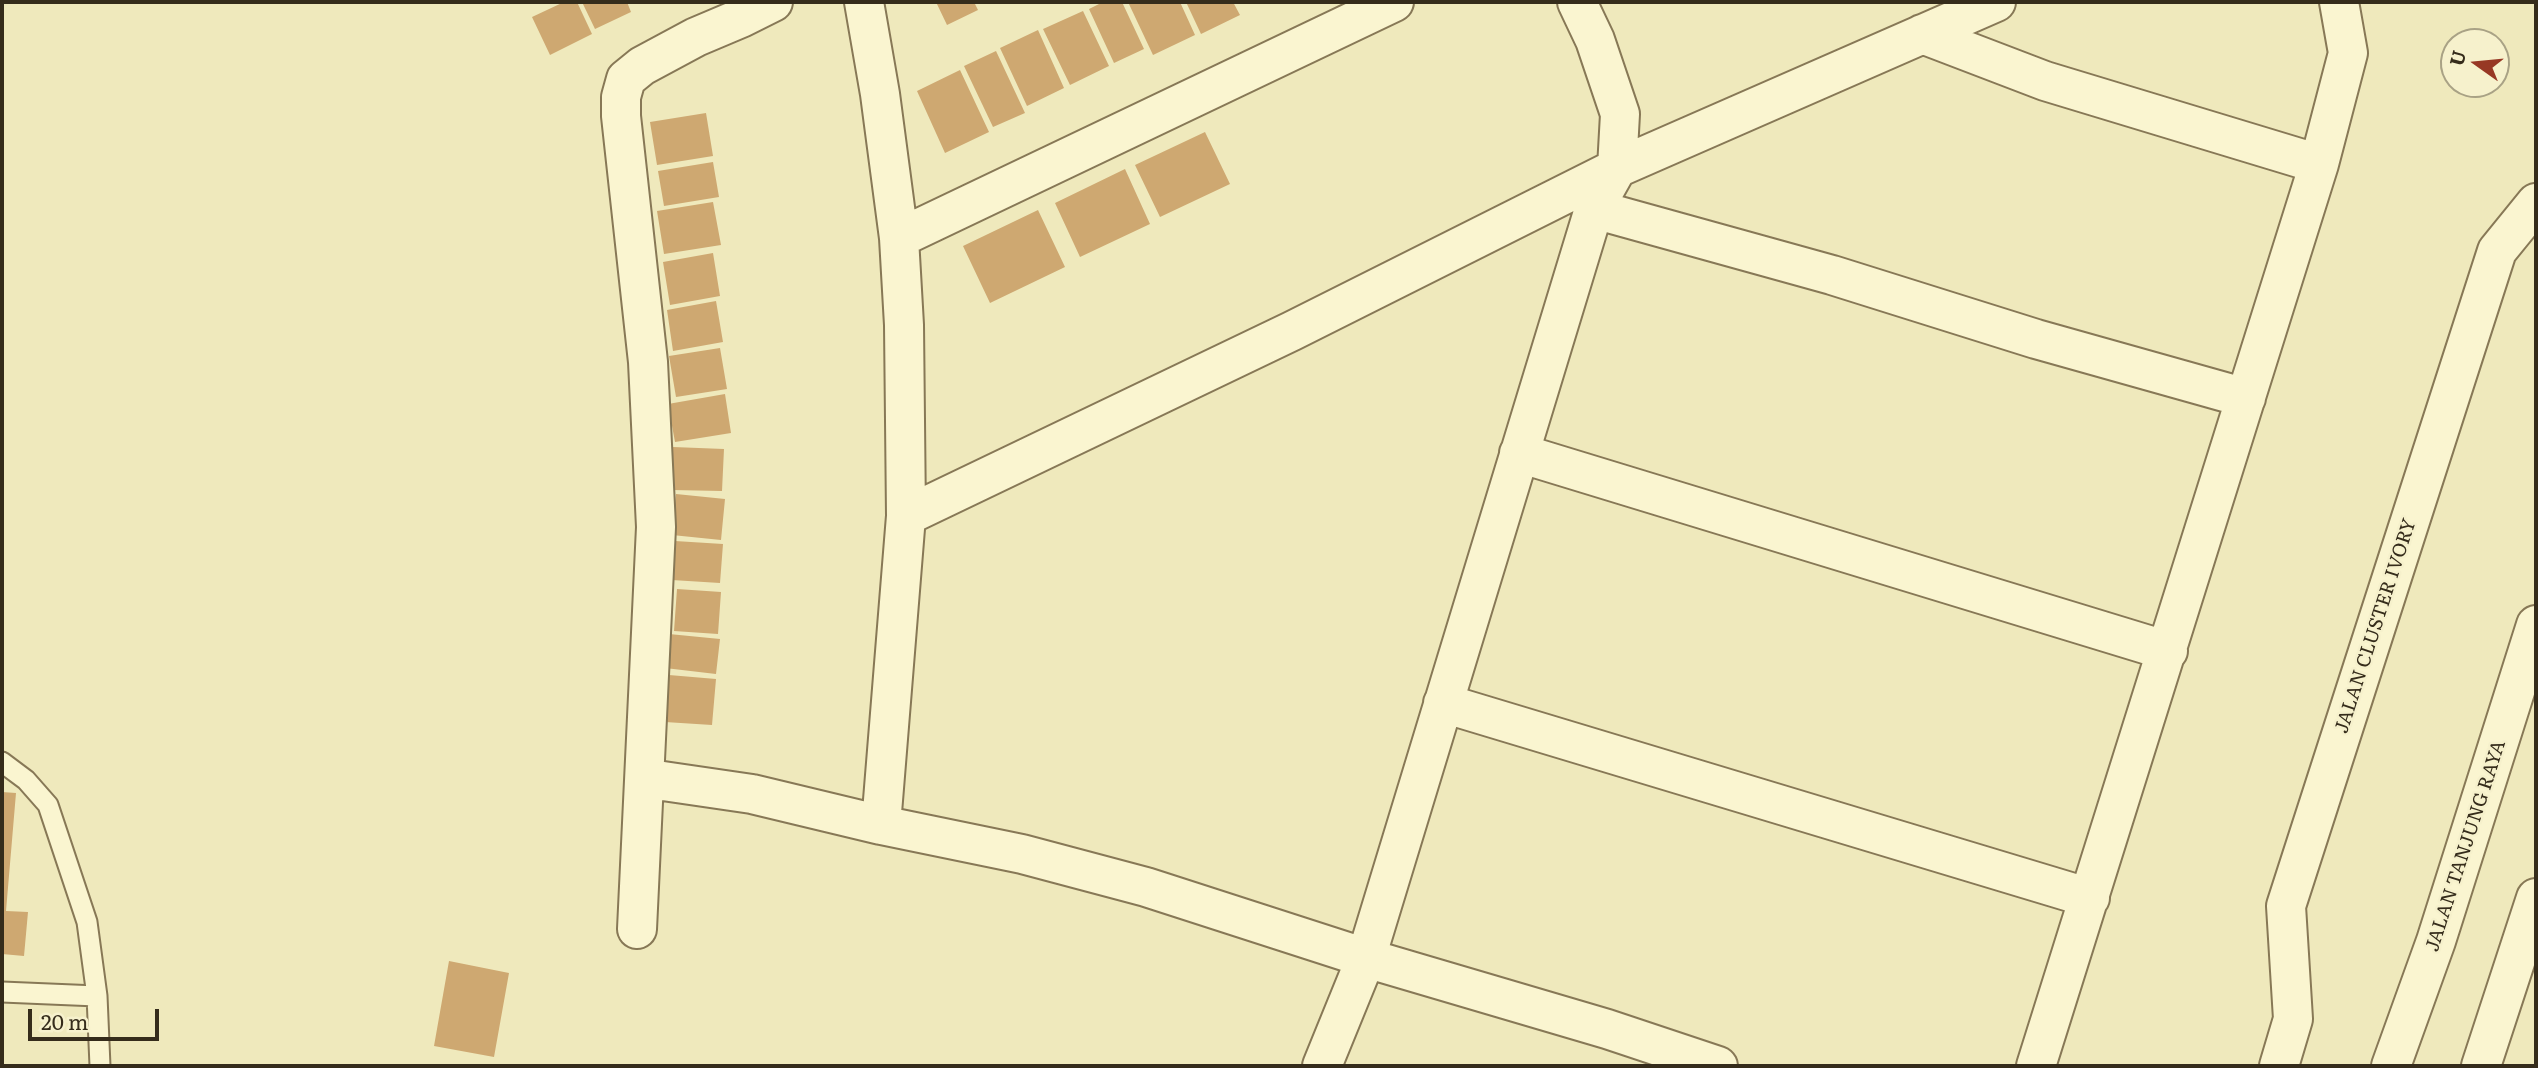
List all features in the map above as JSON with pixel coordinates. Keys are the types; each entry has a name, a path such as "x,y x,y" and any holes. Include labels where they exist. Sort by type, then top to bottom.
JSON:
{"street":[{"path":"637,929 656,527 648,362 621,97 626,79 642,66 696,37 773,2"},
{"path":"864,2 900,238 904,325 906,516 881,825"},
{"path":"900,238 1394,2"},
{"path":"1322,1066 1366,958 1594,209 1617,168 1620,114 1595,40 1577,2"},
{"path":"906,516 1292,331 1617,168 1996,2"},
{"path":"2036,1066 2319,164 2348,52 2339,2"},
{"path":"1922,34 2045,81 2319,164"},
{"name":"JALAN CLUSTER IVORY","path":"2278,1066 2293,1019 2286,906 2497,251 2536,203"},
{"path":"1594,209 1832,275 2036,339 2246,398"},
{"path":"1519,453 2168,651"},
{"name":"JALAN TANJUNG RAYA","path":"2391,1066 2437,941 2536,625"},
{"path":"1443,703 2090,898"},
{"path":"646,780 663,780 752,794 881,825 1022,854 1146,887 1366,958 1607,1029 1718,1066"},
{"path":"2481,1066 2536,898"}],"lane":[{"path":"2,762 26,780 48,805 87,922 97,996 100,1066"},
{"path":"2,992 97,996"}],"building":[{"path":"564,2 577,2 592,34 550,55 532,17"},
{"path":"582,2 627,2 631,12 595,29"},
{"path":"936,2 974,2 978,10 947,25"},
{"path":"1103,2 1122,2 1144,49 1114,63 1089,9"},
{"path":"1128,2 1180,2 1195,35 1153,55"},
{"path":"1186,2 1233,2 1240,15 1201,34"},
{"path":"1083,11 1109,66 1070,85 1043,29"},
{"path":"1038,30 1064,88 1027,106 1000,48"},
{"path":"996,51 1025,113 993,127 964,66"},
{"path":"960,70 989,132 945,153 917,91"},
{"path":"706,113 713,156 657,165 650,122"},
{"path":"1205,132 1230,184 1160,217 1135,165"},
{"path":"713,162 719,197 664,206 658,171"},
{"path":"1125,169 1150,224 1080,257 1055,203"},
{"path":"713,202 721,245 664,254 657,211"},
{"path":"1038,210 1065,267 990,303 963,246"},
{"path":"713,253 720,296 670,305 663,262"},
{"path":"716,301 723,342 673,351 667,310"},
{"path":"720,348 727,389 676,397 669,356"},
{"path":"725,394 731,433 675,442 668,404"},
{"path":"673,447 724,449 722,491 672,490"},
{"path":"676,494 725,499 721,540 672,535"},
{"path":"675,541 723,544 720,583 672,580"},
{"path":"677,589 721,592 718,634 674,631"},
{"path":"669,634 720,639 716,674 665,668"},
{"path":"669,675 716,679 712,725 665,722"},
{"path":"2,792 16,793 6,911 28,912 24,956 2,954"},
{"path":"449,961 509,973 494,1057 434,1046"}]}
